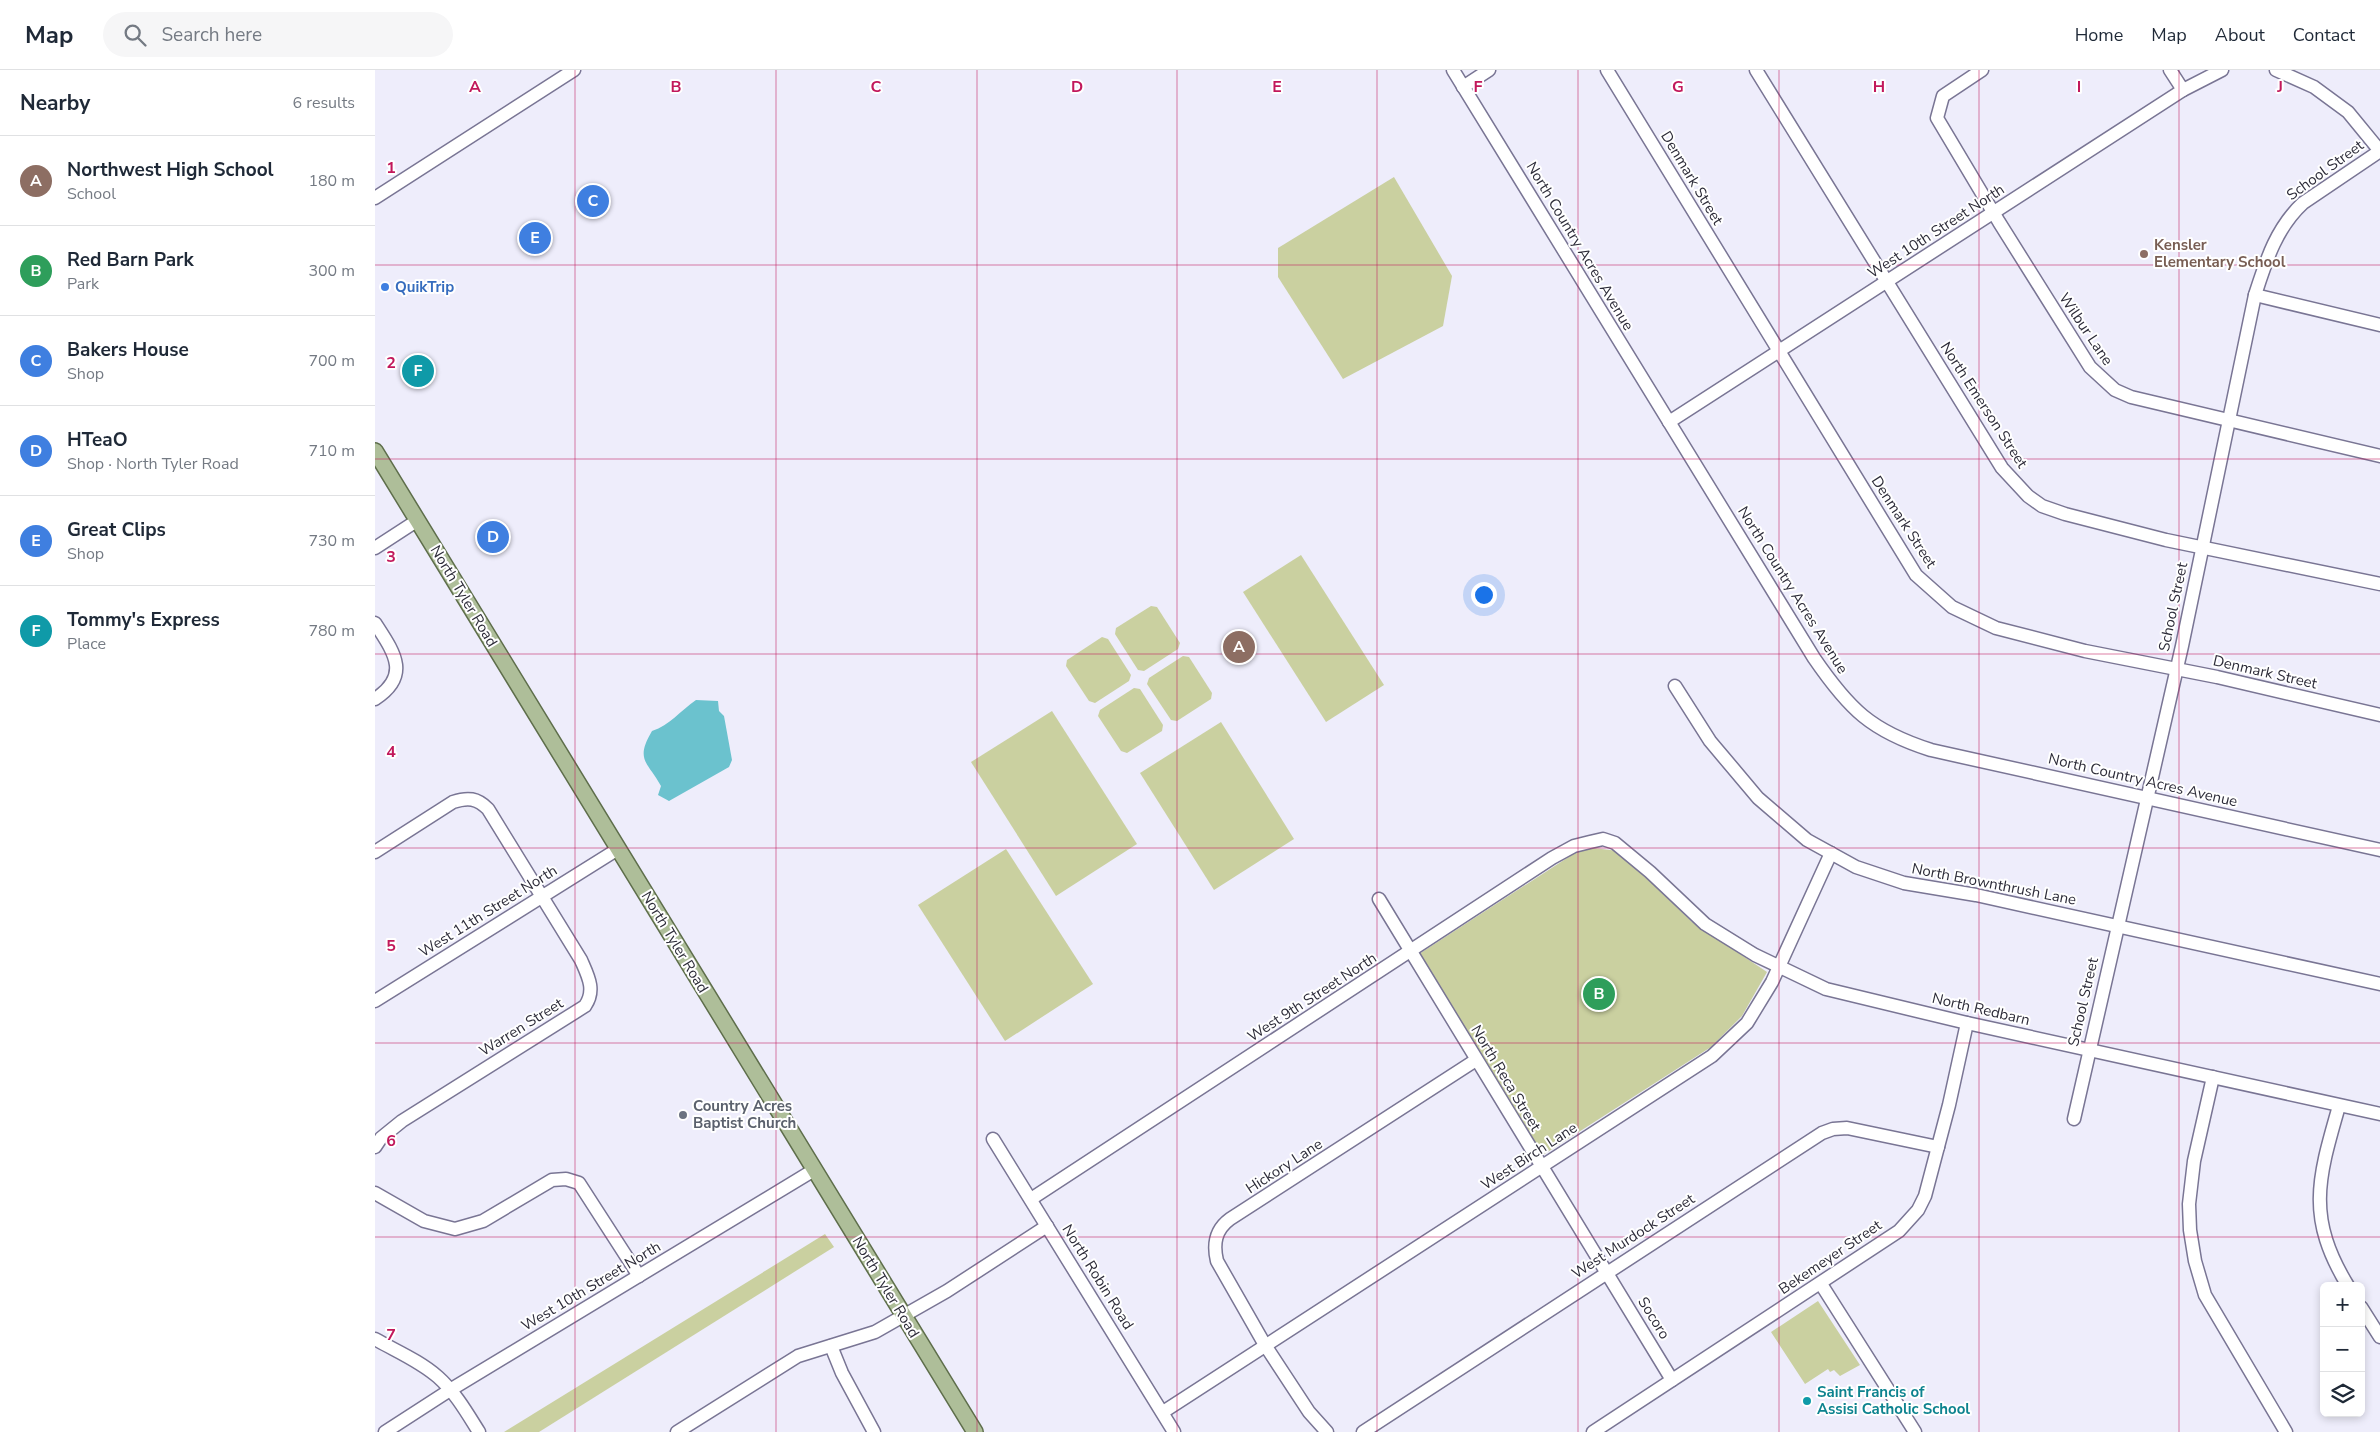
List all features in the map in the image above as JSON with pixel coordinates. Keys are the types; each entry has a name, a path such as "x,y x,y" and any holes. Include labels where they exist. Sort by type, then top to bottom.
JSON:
{"main road":[{"name":"North Tyler Road","path":"375,451 975,1432"}],"street":[{"path":"375,198 574,70"},
{"name":"North Country Acres Avenue","path":"1453,70 1814,658 1849,703 1867,719 1894,737 1931,750 2380,850"},
{"path":"1463,87 1489,70"},
{"name":"Denmark Street","path":"1607,70 1916,575 1952,607 1996,628 2085,651 2176,669 2380,715"},
{"name":"North Emerson Street","path":"1756,70 2002,468 2028,496 2042,506 2065,514 2203,548 2380,584"},
{"name":"Wilbur Lane","path":"1982,70 1943,96 1937,118 1993,214 2066,332 2099,378 2115,390 2131,397 2230,422 2380,456"},
{"path":"2170,70 2183,90"},
{"name":"West 10th Street North","path":"1669,422 2183,90 2222,70"},
{"path":"2275,70 2314,88 2348,112 2380,151"},
{"name":"School Street","path":"2074,1119 2203,548 2255,295 2268,252 2277,235 2294,211 2314,194 2380,151"},
{"path":"2255,295 2380,324"},
{"path":"375,548 418,520"},
{"path":"375,623 398,665 394,681 375,699"},
{"name":"North Brownthrush Lane","path":"1675,686 1711,741 1758,798 1807,840 1856,867 1904,883 1976,895 2380,984"},
{"name":"Warren Street","path":"375,852 453,802 466,798 480,801 488,809 581,960 591,982 590,996 585,1006 402,1121 381,1138 375,1147"},
{"name":"West 9th Street North","path":"1031,1199 1574,846 1603,840 1617,844"},
{"name":"North Redbarn","path":"1617,844 1705,924 1729,941 1826,989 1967,1023 2380,1114"},
{"name":"West 11th Street North","path":"375,1000 618,849"},
{"name":"West Birch Lane","path":"1163,1412 1712,1056 1747,1023 1772,982 1831,853"},
{"name":"North Reca Street","path":"1379,900 1607,1274"},
{"name":"Bekemeyer Street","path":"1593,1432 1821,1284 1899,1231 1909,1222 1925,1196 1967,1023"},
{"name":"Hickory Lane","path":"1265,1345 1217,1261 1214,1250 1219,1230 1230,1219 1476,1060"},
{"path":"2213,1077 2194,1161 2189,1204 2190,1230 2195,1261 2205,1295 2287,1432"},
{"path":"2339,1106 2323,1169 2319,1206 2322,1229 2332,1260 2346,1282"},
{"name":"West Murdock Street","path":"1363,1432 1803,1145 1833,1129 1847,1128 1938,1147"},
{"name":"North Robin Road","path":"993,1138 1175,1432"},
{"name":"West 10th Street North","path":"385,1432 450,1390 814,1170"},
{"path":"375,1193 424,1221 455,1229 483,1221 552,1180 574,1180 579,1183 605,1220 639,1276"},
{"path":"677,1432 799,1356 875,1332 1047,1226"},
{"name":"Socoro","path":"1607,1274 1672,1380"},
{"path":"1821,1284 1915,1432"},
{"path":"2365,1313 2380,1337"},
{"path":"375,1339 430,1371 464,1407 479,1432"},
{"path":"1265,1345 1309,1412 1327,1432"},
{"path":"831,1346 842,1373 874,1432"}],"green space":[{"path":"1394,177 1452,276 1443,326 1343,379 1278,277 1278,248"},
{"path":"1301,555 1384,685 1326,722 1243,592"},
{"path":"1151,606 1157,607 1180,643 1178,649 1144,671 1138,670 1115,634 1116,628"},
{"path":"1102,637 1108,639 1131,675 1129,681 1095,703 1089,701 1066,666 1067,660"},
{"path":"1183,656 1189,657 1212,693 1211,699 1177,721 1171,720 1147,684 1149,678"},
{"path":"1134,688 1140,689 1163,725 1162,731 1127,753 1121,751 1098,716 1100,710"},
{"path":"1052,711 1137,844 1056,896 971,762"},
{"path":"1221,722 1294,839 1214,890 1140,773"},
{"path":"1584,847 1619,851 1692,922 1767,972 1742,1016 1711,1047 1543,1155 1419,954"},
{"path":"1006,849 1093,984 1005,1041 918,905"},
{"path":"825,1234 834,1247 539,1432 504,1432"},
{"path":"1818,1301 1860,1365 1840,1376 1834,1370 1830,1372 1828,1369 1805,1384 1771,1332"}],"water":[{"path":"696,700 718,701 719,711 724,716 732,760 729,767 669,801 658,795 661,786 645,760 644,748 652,731 670,721"}],"place":[{"name":"Bakers House","path":"593,201"},
{"name":"Great Clips","path":"535,238"},
{"name":"Kensler Elementary School","path":"2144,254"},
{"name":"QuikTrip","path":"385,287"},
{"name":"Tommy's Express","path":"418,371"},
{"name":"HTeaO","path":"493,537"},
{"name":"Northwest High School","path":"1239,647"},
{"name":"Red Barn Park","path":"1599,994"},
{"name":"Country Acres Baptist Church","path":"683,1115"},
{"name":"Saint Francis of Assisi Catholic School","path":"1807,1401"}]}
